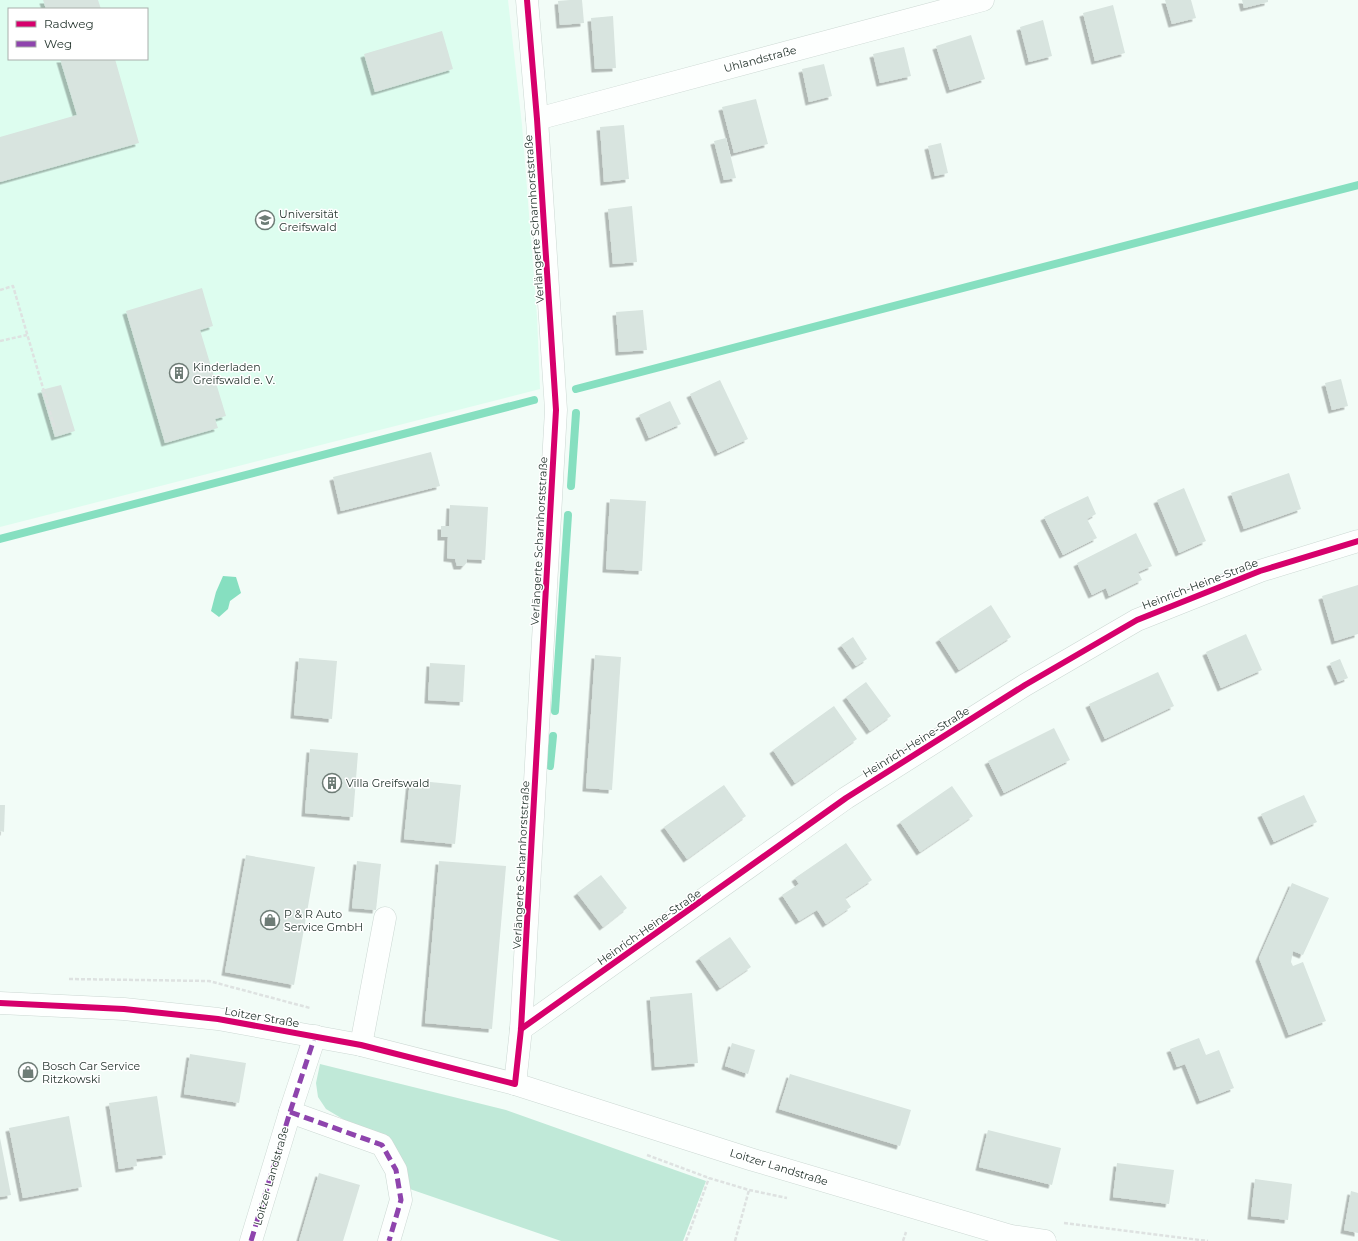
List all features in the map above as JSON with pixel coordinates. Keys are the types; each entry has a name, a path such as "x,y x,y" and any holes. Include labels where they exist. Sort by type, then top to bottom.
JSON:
{"street":[{"name":"Verlängerte Scharnhorststraße","path":"515,1084 521,1030 556,410 538,119 527,0"},
{"name":"Uhlandstraße","path":"538,119 983,0"},
{"name":"Heinrich-Heine-Straße","path":"521,1030 846,798 1025,685 1137,620 1260,571 1358,541"},
{"path":"361,1045 385,918"},
{"name":"Loitzer Straße","path":"0,1003 116,1009 218,1019 361,1045 515,1084"},
{"name":"Loitzer Landstraße","path":"252,1241 290,1112 315,1036"},
{"name":"Loitzer Landstraße","path":"515,1084 750,1159 1011,1236 1045,1241"},
{"name":"Loitzer Landstraße","path":"290,1112 382,1145 396,1170 401,1200 389,1241"}],"path":[{"path":"0,290 13,286 55,428"},
{"path":"0,341 27,335"},
{"path":"643,1153 709,1178 749,1190 735,1241"},
{"path":"686,1241 709,1178"}],"shaded area":[{"name":"Universität Greifswald","path":"0,0 508,0 522,125 537,316 540,389 0,527"},
{"path":"223,576 236,577 241,593 230,601 228,609 219,617 211,611 216,592"},
{"path":"320,1064 506,1110 706,1181 683,1241 561,1241 404,1187 351,1124 326,1109 318,1097 316,1083"}],"building":[{"path":"43,0 98,0 101,8 46,8"},
{"path":"582,0 584,23 560,25 558,1"},
{"path":"1165,0 1191,0 1196,18 1172,24"},
{"path":"1242,0 1268,0 1268,2 1244,8"},
{"path":"1113,5 1125,53 1095,61 1083,13"},
{"path":"613,16 616,68 595,69 591,18"},
{"path":"1043,20 1052,56 1029,62 1020,27"},
{"path":"442,31 453,69 375,92 364,54"},
{"path":"971,35 985,79 950,90 936,46"},
{"path":"904,47 911,76 880,83 873,54"},
{"path":"60,60 115,60 139,143 0,182 0,137 77,115"},
{"path":"824,64 832,96 809,102 802,69"},
{"path":"756,99 768,144 734,153 722,107"},
{"path":"624,125 629,179 604,182 600,127"},
{"path":"726,138 736,178 724,180 714,141"},
{"path":"941,143 948,173 935,176 928,146"},
{"path":"632,206 637,262 613,264 608,209"},
{"name":"Kinderladen Greifswald e. V.","path":"202,288 213,326 200,330 226,416 215,419 218,428 165,443 126,311"},
{"path":"643,310 647,350 619,352 616,312"},
{"path":"1341,379 1348,406 1332,410 1325,383"},
{"path":"720,380 748,439 718,453 690,394"},
{"path":"61,385 75,431 55,437 41,390"},
{"path":"670,401 681,424 649,438 639,415"},
{"path":"431,452 440,486 341,511 333,477"},
{"path":"1289,473 1301,509 1244,529 1231,493"},
{"path":"1184,488 1206,541 1179,553 1157,500"},
{"path":"1088,496 1096,514 1087,519 1097,538 1063,555 1044,517"},
{"path":"610,499 646,501 642,571 606,569"},
{"path":"450,505 488,507 485,560 467,559 464,566 457,566 455,559 447,558 448,537 441,537 441,526 449,526"},
{"path":"1136,533 1152,566 1138,572 1142,580 1109,596 1106,588 1092,595 1077,563"},
{"path":"1358,585 1358,634 1335,641 1322,596"},
{"path":"991,605 1011,637 959,670 939,639"},
{"path":"1246,634 1262,670 1221,688 1206,652"},
{"path":"853,637 867,659 856,666 841,645"},
{"path":"595,655 621,657 612,790 586,788"},
{"path":"299,658 337,661 332,719 294,715"},
{"path":"1340,659 1348,678 1338,682 1330,663"},
{"path":"430,663 465,665 463,702 428,700"},
{"path":"1158,672 1174,706 1105,739 1089,704"},
{"path":"866,682 891,716 870,731 846,697"},
{"path":"834,706 857,739 795,783 773,750"},
{"path":"1054,728 1070,760 1004,793 988,761"},
{"name":"Villa Greifswald","path":"310,749 358,753 353,817 305,813"},
{"path":"410,780 461,785 455,844 404,839"},
{"path":"724,785 746,816 687,859 664,827"},
{"path":"952,786 973,816 920,852 900,822"},
{"path":"1304,795 1317,822 1274,842 1261,814"},
{"path":"0,805 5,805 4,832 0,831"},
{"path":"846,843 872,880 845,898 851,907 826,924 817,910 799,921 782,895 799,884 795,878"},
{"name":"P & R Auto Service GmbH","path":"246,855 315,867 294,985 225,972"},
{"path":"357,861 381,864 376,910 352,908"},
{"path":"439,861 506,866 492,1029 425,1023"},
{"path":"601,875 627,908 603,927 577,893"},
{"path":"1292,883 1329,898 1303,955 1293,951 1291,962 1293,966 1303,962 1326,1021 1289,1035 1259,958"},
{"path":"730,937 751,967 720,988 699,958"},
{"path":"692,993 698,1063 655,1067 650,997"},
{"path":"1199,1038 1206,1055 1219,1050 1234,1088 1200,1101 1185,1064 1177,1067 1170,1049"},
{"path":"732,1043 755,1050 748,1074 725,1066"},
{"path":"190,1054 246,1063 239,1103 184,1094"},
{"path":"790,1074 911,1110 900,1146 779,1109"},
{"path":"157,1096 166,1155 136,1159 137,1166 119,1169 109,1103"},
{"path":"69,1116 82,1187 23,1198 9,1128"},
{"path":"988,1130 1061,1148 1052,1185 979,1167"},
{"path":"0,1138 11,1195 0,1197"},
{"path":"1117,1163 1174,1170 1169,1204 1113,1197"},
{"path":"319,1173 360,1185 343,1241 299,1241"},
{"path":"1255,1179 1292,1184 1288,1220 1251,1216"},
{"path":"1351,1191 1358,1193 1358,1233 1344,1230"}],"waterway":[{"path":"576,389 1358,185"},
{"path":"0,539 534,400"},
{"path":"571,486 576,413"},
{"path":"555,711 568,515"},
{"path":"550,766 553,736"}],"marked path":[{"path":"251,1241 290,1112 315,1036"},
{"path":"290,1112 382,1145 396,1170 401,1200 389,1241"}],"cycle path":[{"path":"0,1003 124,1009 218,1019 361,1045 515,1084 521,1029 556,410 537,119 527,0"},
{"path":"521,1029 846,798 1025,685 1137,620 1260,571 1358,541"}],"place":[{"name":"Universität Greifswald","path":"265,220"},
{"name":"Kinderladen Greifswald e. V.","path":"179,373"},
{"name":"Villa Greifswald","path":"332,783"},
{"name":"P & R Auto Service GmbH","path":"270,920"},
{"name":"Bosch Car Service Ritzkowski","path":"28,1072"}]}
